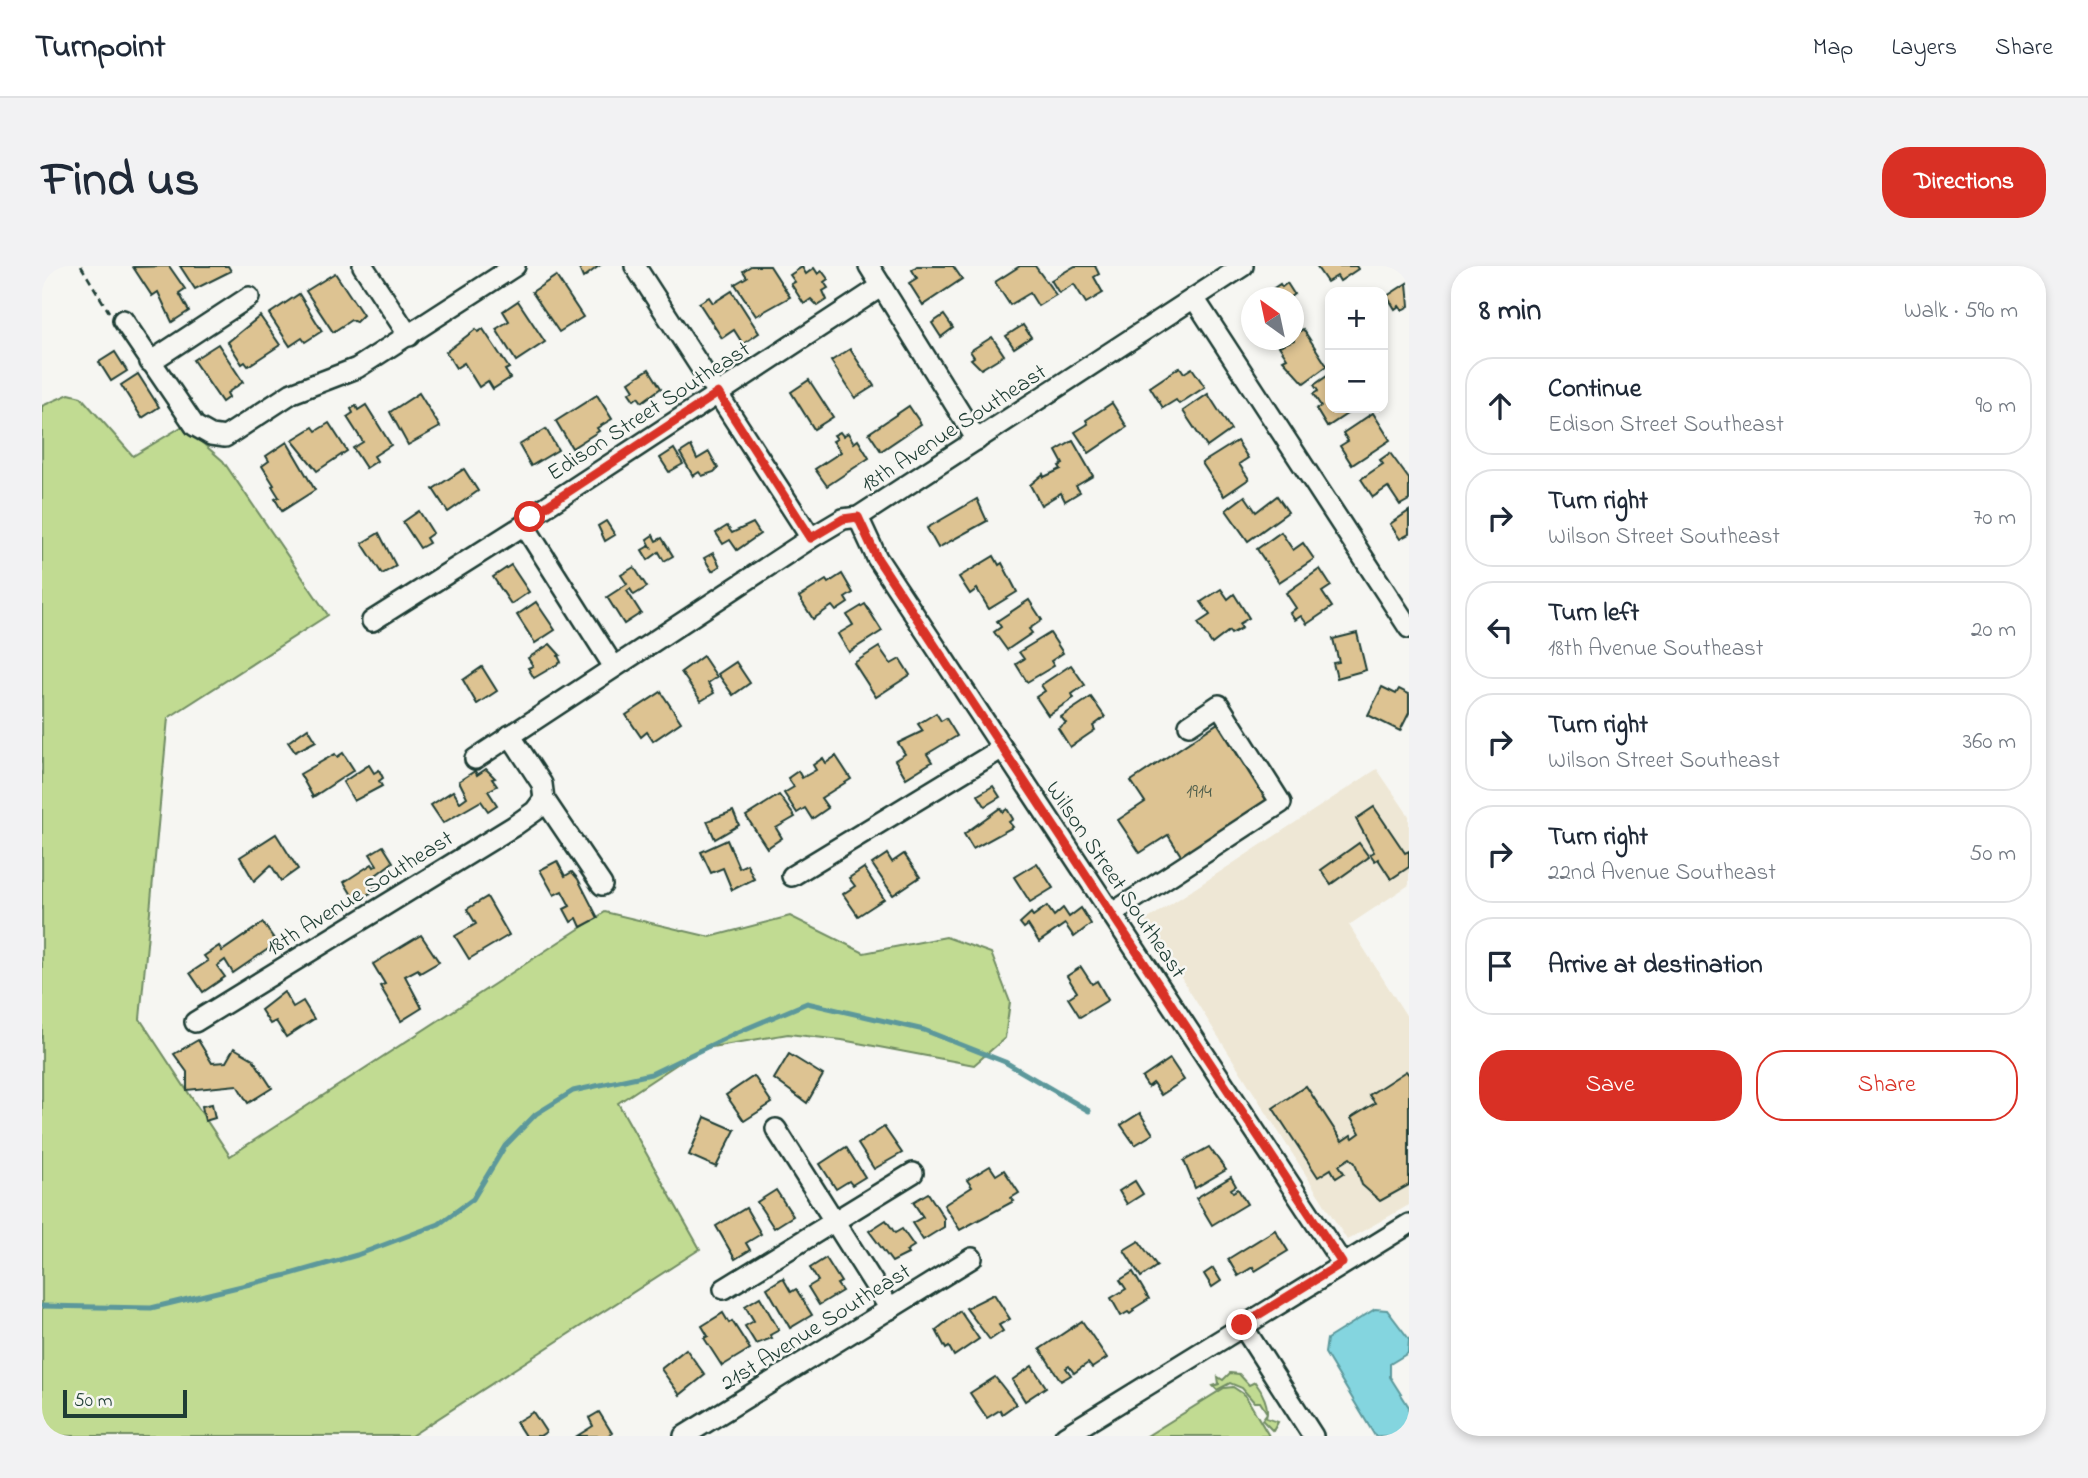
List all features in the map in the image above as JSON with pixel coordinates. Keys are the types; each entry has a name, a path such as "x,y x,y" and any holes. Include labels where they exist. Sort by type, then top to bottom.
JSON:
{"street":[{"path":"363,266 408,336"},
{"path":"123,320 195,426 211,435 225,437 292,393 358,368 515,266"},
{"path":"635,266 811,538"},
{"path":"869,266 977,440"},
{"name":"18th Avenue Southeast","path":"475,759 811,538 843,519 858,517 1243,266"},
{"name":"Edison Street Southeast","path":"372,621 524,525 530,517 882,286"},
{"path":"150,362 249,296"},
{"path":"1194,298 1409,628"},
{"name":"Wilson Street Southeast","path":"858,517 870,547 1001,749 1342,1263"},
{"path":"524,525 614,667"},
{"path":"1111,914 1281,803 1219,705 1189,725"},
{"path":"510,734 542,784 544,799 602,884"},
{"path":"792,876 1001,749"},
{"name":"18th Avenue Southeast","path":"195,1022 514,826 535,811 544,799"},
{"path":"776,1129 890,1309"},
{"path":"724,1289 913,1173"},
{"path":"1065,1436 1409,1224"},
{"name":"21st Avenue Southeast","path":"684,1436 972,1258"},
{"path":"1242,1325 1312,1436"}],"path":[{"path":"80,266 113,318 123,320"}],"shaded area":[{"path":"1377,769 1409,816 1409,885 1349,925 1409,1020 1409,1205 1347,1240 1145,921"}],"green space":[{"path":"69,394 81,397 133,456 183,426 223,461 328,615 168,718 140,1019 230,1156 605,912 710,937 790,916 864,953 946,937 991,953 1010,1002 1005,1038 974,1065 842,1040 788,1034 700,1049 618,1103 700,1249 411,1436 42,1436 42,406"},
{"path":"1230,1373 1239,1374 1249,1385 1255,1382 1265,1399 1267,1413 1260,1402 1254,1402 1242,1388 1230,1383 1217,1390 1213,1386 1219,1384 1218,1377 1223,1380"},
{"path":"1233,1387 1245,1395 1269,1436 1147,1436 1224,1388"},
{"path":"1267,1413 1266,1418 1278,1422 1273,1431 1262,1420"}],"water":[{"path":"1375,1309 1387,1310 1409,1339 1408,1353 1390,1364 1390,1377 1409,1407 1409,1436 1375,1436 1325,1353 1327,1339"}],"building":[{"path":"169,266 185,289 179,293 189,311 172,322 158,292 152,296 133,267"},
{"path":"180,266 228,266 231,271 195,289"},
{"path":"578,266 599,266 583,278"},
{"path":"751,266 770,266 790,297 756,316 735,284 747,277 743,271"},
{"path":"917,266 953,266 962,279 923,305 909,283 917,278 912,270"},
{"path":"1020,266 1035,266 1056,295 1038,306 1030,293 1010,305 995,282"},
{"path":"1075,266 1095,266 1099,274 1094,277 1103,293 1086,303 1074,284 1059,293 1051,280"},
{"path":"1316,266 1356,266 1358,269 1340,281 1337,276 1327,282"},
{"path":"802,267 806,274 814,268 818,274 822,271 828,279 824,282 828,288 823,291 827,300 818,306 811,299 804,304 791,284 795,282 790,275"},
{"path":"335,273 363,315 356,322 351,320 333,332 306,291"},
{"path":"556,276 583,317 559,332 532,292"},
{"path":"1407,283 1409,306 1402,310 1399,306 1395,309 1388,295"},
{"path":"732,291 759,333 743,344 734,330 722,338 699,303 709,297 713,303"},
{"path":"299,294 322,331 305,342 302,338 290,346 269,314"},
{"path":"518,301 545,342 516,361 496,329 509,321 503,311"},
{"path":"944,315 953,328 941,337 932,323"},
{"path":"260,316 280,345 248,366 245,362 242,364 228,342"},
{"path":"1023,325 1031,337 1014,348 1006,336"},
{"path":"476,329 478,332 483,329 509,368 505,370 510,378 493,389 488,381 479,387 464,363 456,368 446,352"},
{"path":"1304,331 1325,363 1325,367 1304,383 1283,360 1287,358 1282,350 1304,350"},
{"path":"992,337 1004,355 981,369 971,359 974,357 970,351"},
{"path":"218,344 243,382 227,393 229,397 222,402 193,360"},
{"path":"850,349 874,386 855,398 831,361"},
{"path":"115,352 127,371 111,381 99,362"},
{"path":"1180,367 1184,373 1192,368 1205,387 1179,404 1176,400 1163,408 1150,387"},
{"path":"649,369 661,388 642,402 638,397 634,400 629,393 634,390 629,382"},
{"path":"138,374 159,407 142,418 121,385"},
{"path":"1325,377 1325,413 1348,413 1327,427 1316,409 1321,406 1313,394 1318,391 1314,385"},
{"path":"809,380 833,417 814,429 791,392"},
{"path":"419,393 440,427 408,445 390,412"},
{"path":"1208,394 1231,430 1207,447 1183,411"},
{"path":"597,395 612,419 572,448 556,421"},
{"path":"1112,403 1127,427 1089,453 1075,432 1088,424 1086,420"},
{"path":"366,405 391,445 374,456 377,461 366,468 353,448 363,442 347,417 353,413 351,409 356,406 358,410"},
{"path":"909,406 921,424 881,451 869,433"},
{"path":"1373,413 1390,440 1352,465 1340,446 1348,441 1343,433"},
{"path":"329,423 347,451 317,471 292,440 313,427 316,431"},
{"path":"546,429 558,450 531,466 519,445"},
{"path":"840,432 843,436 848,433 854,443 858,440 869,458 827,486 815,469 841,452 833,441 837,439 834,435"},
{"path":"1073,441 1093,476 1076,486 1080,492 1065,501 1061,493 1041,505 1030,485 1043,474 1044,477 1061,469 1059,466 1063,464 1056,451"},
{"path":"1237,441 1248,458 1239,464 1249,479 1224,496 1202,463"},
{"path":"287,442 315,490 282,511 275,499 279,497 272,486 274,485 262,466 269,461 266,456"},
{"path":"691,446 697,459 709,452 718,468 702,476 699,472 693,476 680,453"},
{"path":"674,449 683,464 669,472 660,458"},
{"path":"1390,453 1409,479 1409,500 1400,505 1388,487 1373,497 1361,479 1383,464 1380,460"},
{"path":"464,469 478,491 448,512 433,489"},
{"path":"1245,496 1256,512 1277,496 1288,512 1248,541 1226,510"},
{"path":"977,499 987,521 938,548 927,528"},
{"path":"419,511 433,533 426,538 429,543 420,548 403,522"},
{"path":"1409,511 1409,534 1400,539 1390,524"},
{"path":"606,521 615,535 605,541 598,526"},
{"path":"753,523 760,534 737,550 730,540 723,544 716,533 727,526 732,533"},
{"path":"1281,532 1293,550 1303,543 1314,559 1279,582 1257,549"},
{"path":"379,533 396,566 382,574 362,543"},
{"path":"653,535 656,541 662,538 673,556 664,561 659,552 648,560 642,550 649,546 652,549 647,539"},
{"path":"713,553 720,566 712,571 704,558"},
{"path":"994,556 999,565 1002,563 1017,592 989,609 977,589 970,594 959,577"},
{"path":"511,565 529,592 511,604 493,577"},
{"path":"634,567 647,587 634,595 630,589 627,591 641,613 624,624 607,597 627,584 621,575"},
{"path":"1320,569 1331,586 1322,592 1332,607 1307,624 1301,616 1295,620 1290,613 1296,608 1286,593"},
{"path":"842,574 853,593 845,598 848,603 836,611 832,606 813,619 799,597 826,580 828,583"},
{"path":"1221,589 1228,599 1234,594 1249,618 1239,624 1242,628 1231,634 1229,631 1212,644 1198,623 1210,615 1201,602"},
{"path":"1029,600 1042,620 1029,629 1032,633 1007,650 994,632 1001,627 997,621"},
{"path":"536,602 555,630 535,643 517,615"},
{"path":"865,604 882,631 849,652 838,634 853,625 847,615"},
{"path":"1050,633 1063,653 1051,661 1054,666 1027,682 1016,664 1024,659 1019,652"},
{"path":"1357,633 1366,670 1337,678 1333,663 1339,662 1333,639"},
{"path":"550,644 560,655 558,656 561,662 534,678 528,668 533,666 528,658"},
{"path":"879,647 891,664 900,659 910,675 876,697 854,663"},
{"path":"703,656 717,677 708,683 714,693 701,701 681,672"},
{"path":"736,662 750,683 733,695 718,674"},
{"path":"1071,665 1085,685 1072,694 1074,698 1048,715 1036,697 1045,691 1041,685"},
{"path":"482,667 497,691 477,704 463,680"},
{"path":"1382,687 1396,694 1399,689 1409,694 1409,713 1400,731 1368,715"},
{"path":"661,692 681,722 653,741 647,732 641,737 626,715"},
{"path":"1091,697 1105,717 1093,726 1095,730 1070,747 1058,728 1066,723 1061,717"},
{"path":"936,713 941,721 946,718 957,736 927,754 932,762 906,778 895,760 905,754 898,743 923,731 918,724"},
{"path":"1218,723 1268,800 1182,857 1168,835 1140,853 1118,820 1145,802 1131,781"},
{"path":"308,728 316,741 295,752 288,742"},
{"path":"343,753 354,770 313,797 300,774 335,754 337,757"},
{"path":"836,756 851,779 821,798 828,808 812,819 805,808 797,813 784,793 794,787 788,778 798,771 802,778 816,770 813,765 823,758 826,763"},
{"path":"369,765 374,773 379,770 383,778 379,781 382,786 354,801 343,782"},
{"path":"486,769 495,778 492,779 497,786 488,791 497,805 488,811 481,801 443,823 431,805 453,791 460,802 467,797 459,781 475,771 477,775"},
{"path":"993,786 1000,797 985,806 978,795"},
{"path":"779,795 795,817 776,828 782,838 767,848 746,816"},
{"path":"1374,807 1405,853 1409,851 1409,867 1391,879 1378,859 1375,861 1370,854 1374,852 1356,819"},
{"path":"1000,808 1003,812 1007,809 1013,819 1009,822 1013,827 973,849 964,834"},
{"path":"733,811 739,825 715,839 707,821"},
{"path":"276,834 298,869 281,881 271,865 254,881 240,857"},
{"path":"727,840 739,868 747,864 754,879 732,890 723,868 711,873 701,852"},
{"path":"1359,843 1369,857 1331,884 1321,870"},
{"path":"383,846 393,862 372,878 376,885 369,890 371,893 355,900 344,882 372,864 374,867 377,865 370,854"},
{"path":"887,854 892,862 904,854 920,877 893,895 872,864"},
{"path":"557,861 565,876 572,872 578,879 598,918 581,927 577,918 571,922 564,909 570,906 562,891 554,895 540,870"},
{"path":"1037,863 1053,888 1030,902 1014,877"},
{"path":"864,868 884,899 858,916 843,894 855,886 849,878"},
{"path":"487,897 509,935 469,959 455,936 476,924 467,909"},
{"path":"1047,906 1054,916 1063,908 1069,917 1081,908 1091,924 1074,937 1065,924 1039,942 1028,925 1024,928 1020,923 1031,913 1033,916"},
{"path":"263,923 277,943 233,973 225,960 217,966 225,977 203,992 190,973 208,961 204,956 219,946 222,951"},
{"path":"421,935 439,962 420,973 418,969 405,976 422,1008 401,1021 380,986 385,984 373,964"},
{"path":"1081,967 1092,984 1097,981 1108,1000 1080,1017 1068,998 1077,992 1067,976"},
{"path":"284,992 293,1007 303,1001 314,1019 286,1037 276,1021 270,1024 261,1010"},
{"path":"198,1040 212,1063 226,1062 234,1048 253,1059 272,1088 248,1103 237,1085 187,1090 187,1072 174,1054"},
{"path":"789,1054 823,1075 807,1103 774,1079"},
{"path":"1170,1059 1184,1080 1161,1095 1153,1083 1148,1087 1142,1078"},
{"path":"1406,1071 1409,1075 1409,1185 1380,1201 1362,1185 1355,1163 1350,1158 1339,1165 1344,1173 1336,1178 1331,1169 1318,1177 1273,1108 1306,1086 1342,1141 1351,1135 1353,1138 1360,1133 1351,1118 1375,1103 1369,1095"},
{"path":"754,1076 772,1103 744,1121 726,1095"},
{"path":"212,1104 215,1118 205,1121 202,1106"},
{"path":"1140,1113 1153,1134 1135,1145 1121,1125"},
{"path":"705,1117 735,1130 716,1167 689,1155"},
{"path":"884,1127 902,1153 874,1169 858,1144"},
{"path":"846,1147 865,1177 852,1185 849,1181 836,1189 820,1164"},
{"path":"1209,1147 1226,1170 1195,1188 1184,1161"},
{"path":"990,1166 996,1175 1004,1170 1019,1193 1011,1198 1014,1201 960,1230 944,1205 972,1187 967,1180"},
{"path":"1231,1177 1236,1186 1231,1189 1233,1192 1238,1189 1247,1204 1212,1225 1196,1198"},
{"path":"1135,1181 1143,1194 1127,1204 1119,1191"},
{"path":"776,1190 793,1216 774,1228 757,1202"},
{"path":"928,1193 944,1218 944,1227 923,1240 912,1223 923,1217 913,1202"},
{"path":"746,1208 761,1234 746,1243 750,1250 735,1259 716,1226"},
{"path":"886,1220 895,1233 902,1229 914,1246 906,1251 908,1254 892,1262 869,1231"},
{"path":"1275,1230 1288,1251 1255,1271 1253,1267 1238,1276 1228,1259"},
{"path":"1139,1241 1157,1266 1141,1277 1124,1250"},
{"path":"826,1258 841,1282 837,1284 842,1291 819,1305 808,1287 818,1281 810,1268"},
{"path":"1213,1268 1221,1281 1212,1287 1204,1274"},
{"path":"1133,1272 1149,1299 1130,1314 1128,1312 1121,1316 1111,1298 1126,1289 1120,1280"},
{"path":"783,1278 791,1292 796,1289 812,1315 790,1328 767,1288"},
{"path":"994,1294 1010,1319 999,1325 1003,1331 990,1340 966,1308"},
{"path":"760,1297 779,1330 770,1335 772,1338 756,1344 745,1326 754,1321 745,1306"},
{"path":"960,1311 979,1339 954,1356 949,1347 946,1349 936,1330"},
{"path":"723,1313 729,1323 732,1321 750,1349 722,1366 704,1338 708,1336 702,1326"},
{"path":"1082,1321 1107,1358 1092,1368 1088,1363 1074,1373 1069,1366 1066,1368 1071,1375 1061,1381 1040,1349"},
{"path":"686,1349 705,1375 680,1395 661,1369"},
{"path":"1032,1366 1046,1387 1025,1401 1012,1380"},
{"path":"995,1377 1016,1404 1002,1414 1000,1410 987,1418 970,1393"},
{"path":"533,1412 546,1432 540,1436 525,1436 516,1422"},
{"path":"599,1412 612,1433 607,1436 577,1436 593,1426 589,1418"}],"waterway":[{"path":"42,1306 151,1308 357,1255 439,1224 473,1199 505,1146 536,1114 573,1091 651,1074 736,1033 807,1003 924,1030 1005,1062 1089,1111"}],"route":[{"path":"530,517 718,393 811,538 843,519 858,517 877,558 1342,1263 1242,1325"}]}
